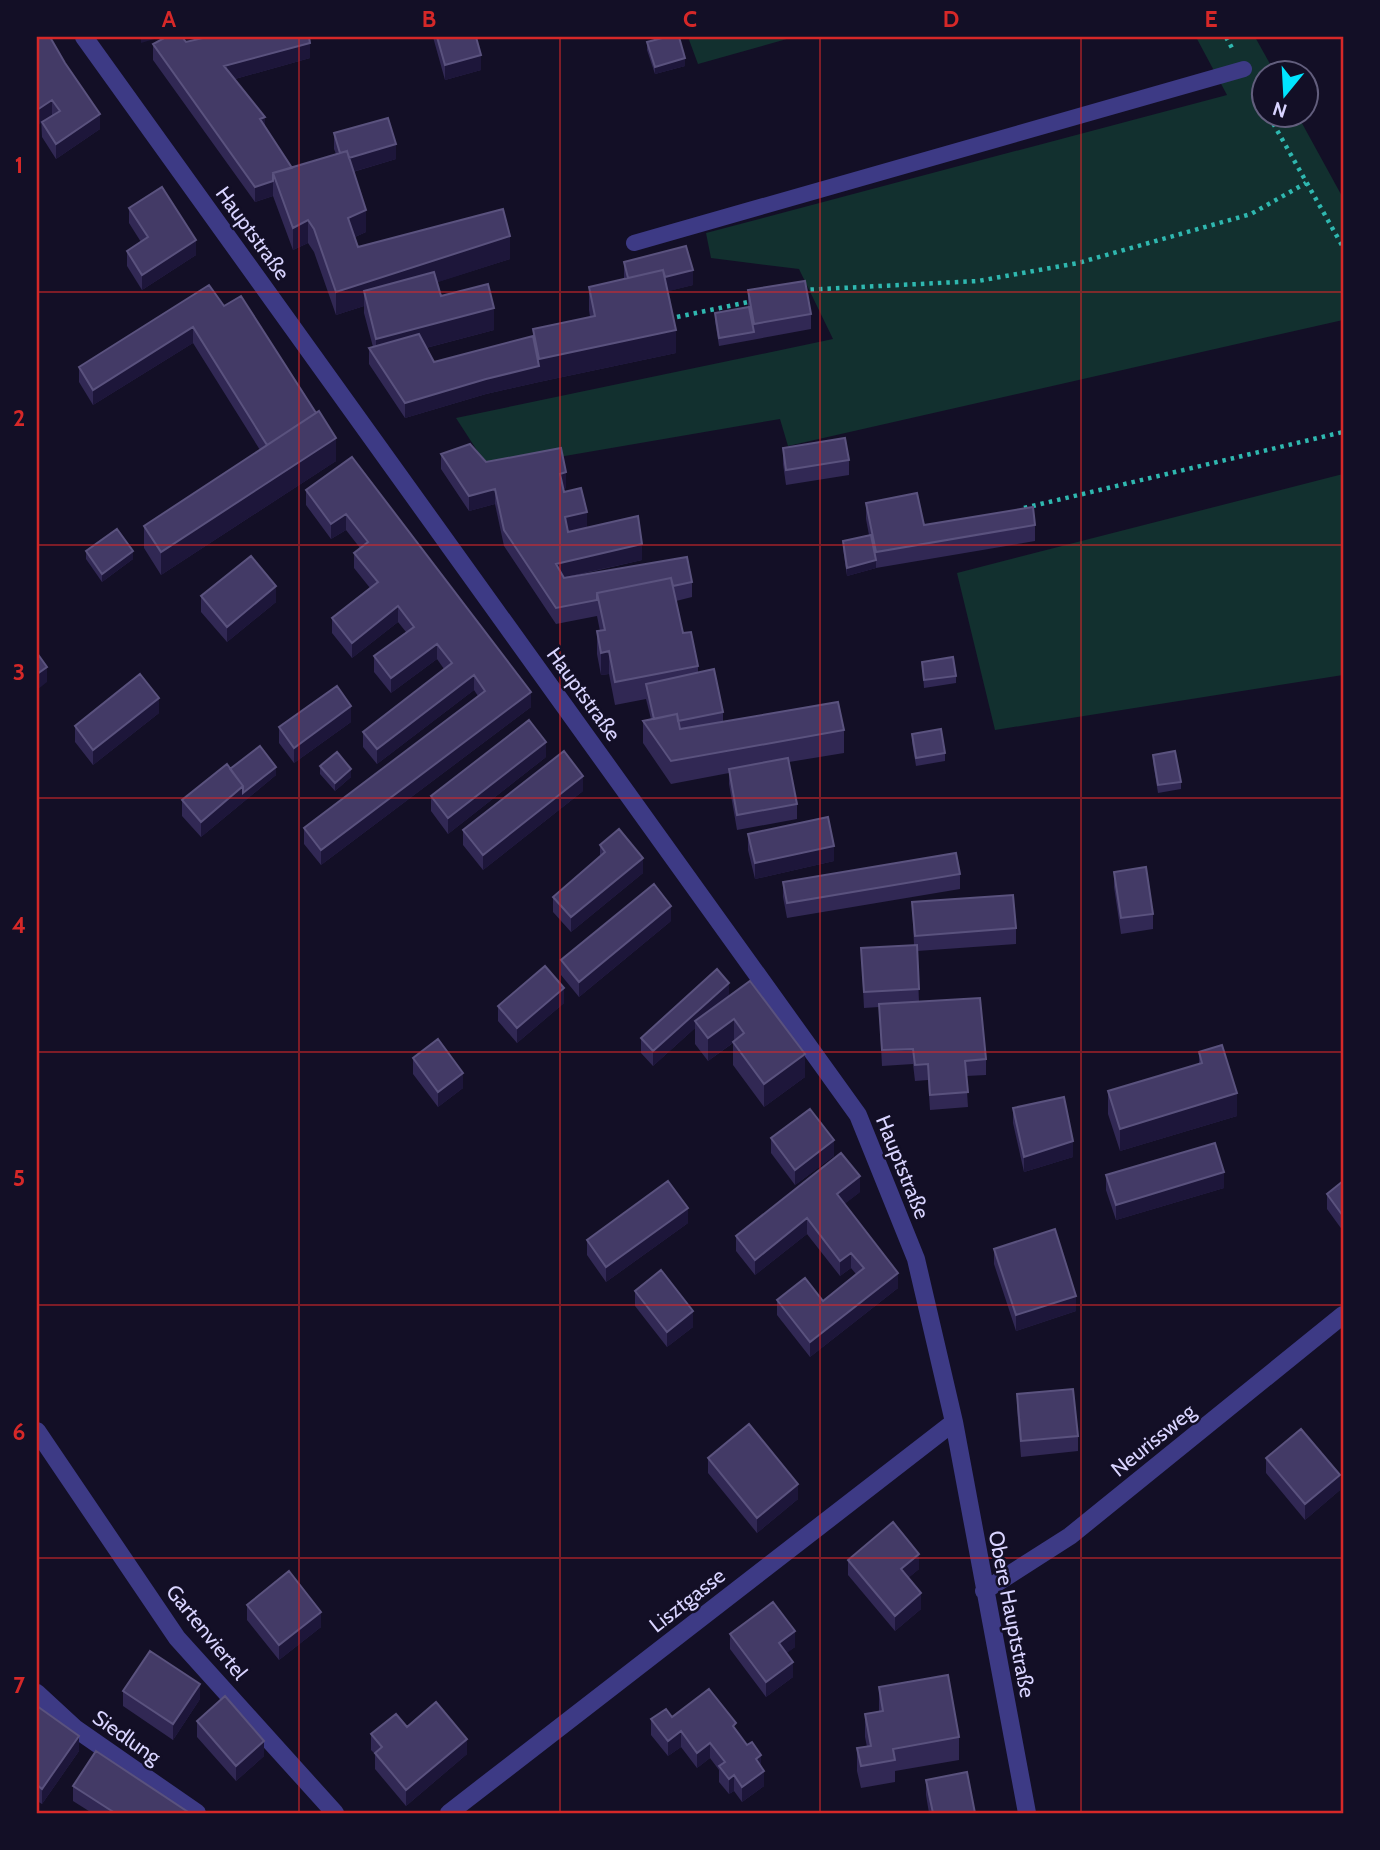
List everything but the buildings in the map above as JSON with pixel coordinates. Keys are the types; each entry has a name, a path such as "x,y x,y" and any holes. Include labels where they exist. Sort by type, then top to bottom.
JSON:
{"street":[{"name":"Hauptstraße","path":"84,37 858,1115 916,1259 954,1422"},
{"name":"Neurissweg","path":"984,1591 1070,1536 1343,1315"},
{"name":"Obere Hauptstraße","path":"954,1422 1027,1813"},
{"name":"Lisztgasse","path":"449,1813 954,1422"},
{"name":"Gartenviertel","path":"37,1430 177,1638 334,1813"},
{"name":"Siedlung","path":"37,1693 76,1729 197,1813"}],"lane":[{"path":"634,243 1244,69"}],"path":[{"path":"1277,130 1343,247"},
{"path":"792,292 804,289 978,281 1078,263 1251,214 1306,183"},
{"path":"677,317 754,300"},
{"path":"1020,509 1343,432"}],"green space":[{"path":"688,37 794,37 698,64"},
{"path":"1196,37 1255,37 1268,60 1250,60 1250,130 1306,130 1343,198 1343,320 788,446 780,419 489,469 456,418 833,339 799,269 711,258 706,233 1227,95"},
{"path":"1343,474 1343,675 995,730 957,573"}]}
